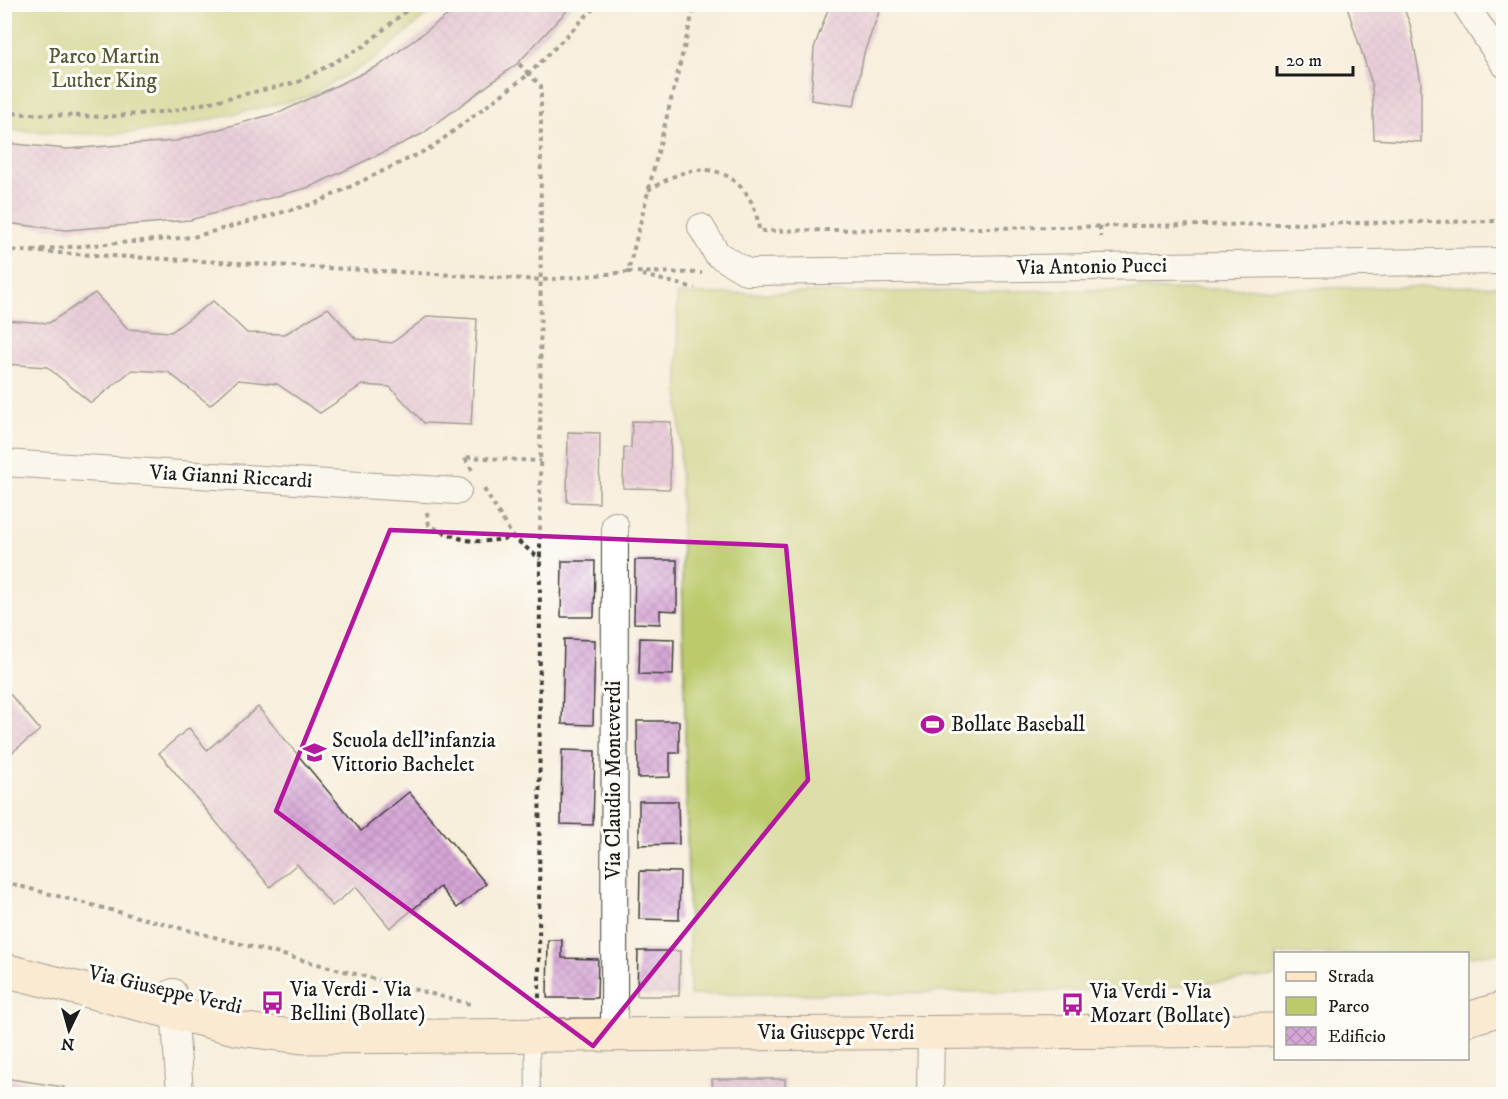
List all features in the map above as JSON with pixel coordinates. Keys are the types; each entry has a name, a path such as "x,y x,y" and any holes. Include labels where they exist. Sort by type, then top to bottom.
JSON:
{"street":[{"path":"1465,4 1503,64"},
{"path":"701,227 717,254 747,272"},
{"name":"Via Antonio Pucci","path":"747,272 1503,261"},
{"name":"Via Gianni Riccardi","path":"4,463 425,489 472,485"},
{"name":"Via Claudio Monteverdi","path":"614,1034 615,525"},
{"name":"Via Giuseppe Verdi","path":"4,951 173,1003 239,1029 302,1038 385,1039 397,1035 537,1014 614,1034 1274,1030"},
{"name":"Via Giuseppe Verdi","path":"4,970 173,1003"},
{"path":"173,1003 180,1095"},
{"path":"1469,1018 1503,1008"},
{"path":"1469,1032 1503,1028"},
{"path":"930,1033 930,1095"}],"lane":[{"path":"533,1095 537,1014"}],"path":[{"path":"4,113 105,117 171,111 298,82 364,46 414,4"},
{"path":"456,4 459,9"},
{"path":"17,251 193,237 316,203 430,148 529,74 598,4"},
{"path":"628,272 695,4"},
{"path":"518,63 541,86 543,280 537,1014"},
{"path":"648,190 691,170 717,172 729,177 748,194 758,218 759,231 1503,221"},
{"path":"1100,226 1100,237"},
{"path":"4,250 543,280 628,272 695,288"},
{"path":"635,274 747,272"},
{"path":"541,461 464,457 472,485 513,537 541,560"},
{"path":"425,489 429,525 452,537 483,543 513,537"},
{"path":"4,882 476,1005"}],"highlighted area":[{"path":"390,530 786,546 808,780 593,1046 276,811"}],"green space":[{"name":"Parco Martin Luther King","path":"4,5 438,5 373,61 304,98 173,128 105,135 5,130"},
{"path":"1503,286 1503,953 1469,956 1469,952 1274,952 1274,976 1144,990 690,995 677,294"}],"building":[{"path":"463,4 573,4 518,63 422,134 310,187 190,220 66,230 5,223 5,143 67,149 176,141 281,112 380,65"},
{"path":"830,4 882,4 864,53 854,106 811,100 814,48"},
{"path":"1346,4 1402,4 1410,24 1421,82 1421,142 1374,139 1372,84"},
{"path":"95,293 128,329 171,332 213,301 247,333 285,334 328,308 356,339 392,343 428,316 477,319 471,425 424,423 390,387 362,385 320,413 277,384 238,380 210,405 168,372 132,370 91,403 47,367 4,364 4,320 49,323"},
{"path":"632,421 671,422 670,489 623,488 624,447 631,448"},
{"path":"568,432 600,433 599,503 567,502"},
{"path":"635,560 677,560 677,611 660,610 660,624 634,623"},
{"path":"562,561 595,561 594,617 561,617"},
{"path":"640,638 674,639 673,675 639,674"},
{"path":"564,639 595,640 593,725 562,724"},
{"path":"4,687 40,730 4,759"},
{"path":"258,707 361,831 409,792 486,884 457,908 440,887 390,928 356,887 332,906 297,864 270,887 159,753 189,728 207,750"},
{"path":"637,721 679,721 679,753 670,753 670,777 638,778"},
{"path":"562,750 595,751 593,825 561,824"},
{"path":"639,801 678,801 679,844 639,845"},
{"path":"640,871 680,872 679,920 639,919"},
{"path":"548,940 562,940 562,958 598,959 597,998 547,998"},
{"path":"638,951 680,951 679,996 637,996"},
{"path":"4,1078 64,1087 62,1094 4,1094"},
{"path":"712,1079 785,1079 785,1094 713,1094"}],"place":[{"name":"Bollate Baseball","path":"933,725"},
{"name":"Scuola dell'infanzia Vittorio Bachelet","path":"314,753"},
{"name":"Via Verdi - Via Bellini (Bollate)","path":"272,1002"},
{"name":"Via Verdi - Via Mozart (Bollate)","path":"1072,1004"}]}
